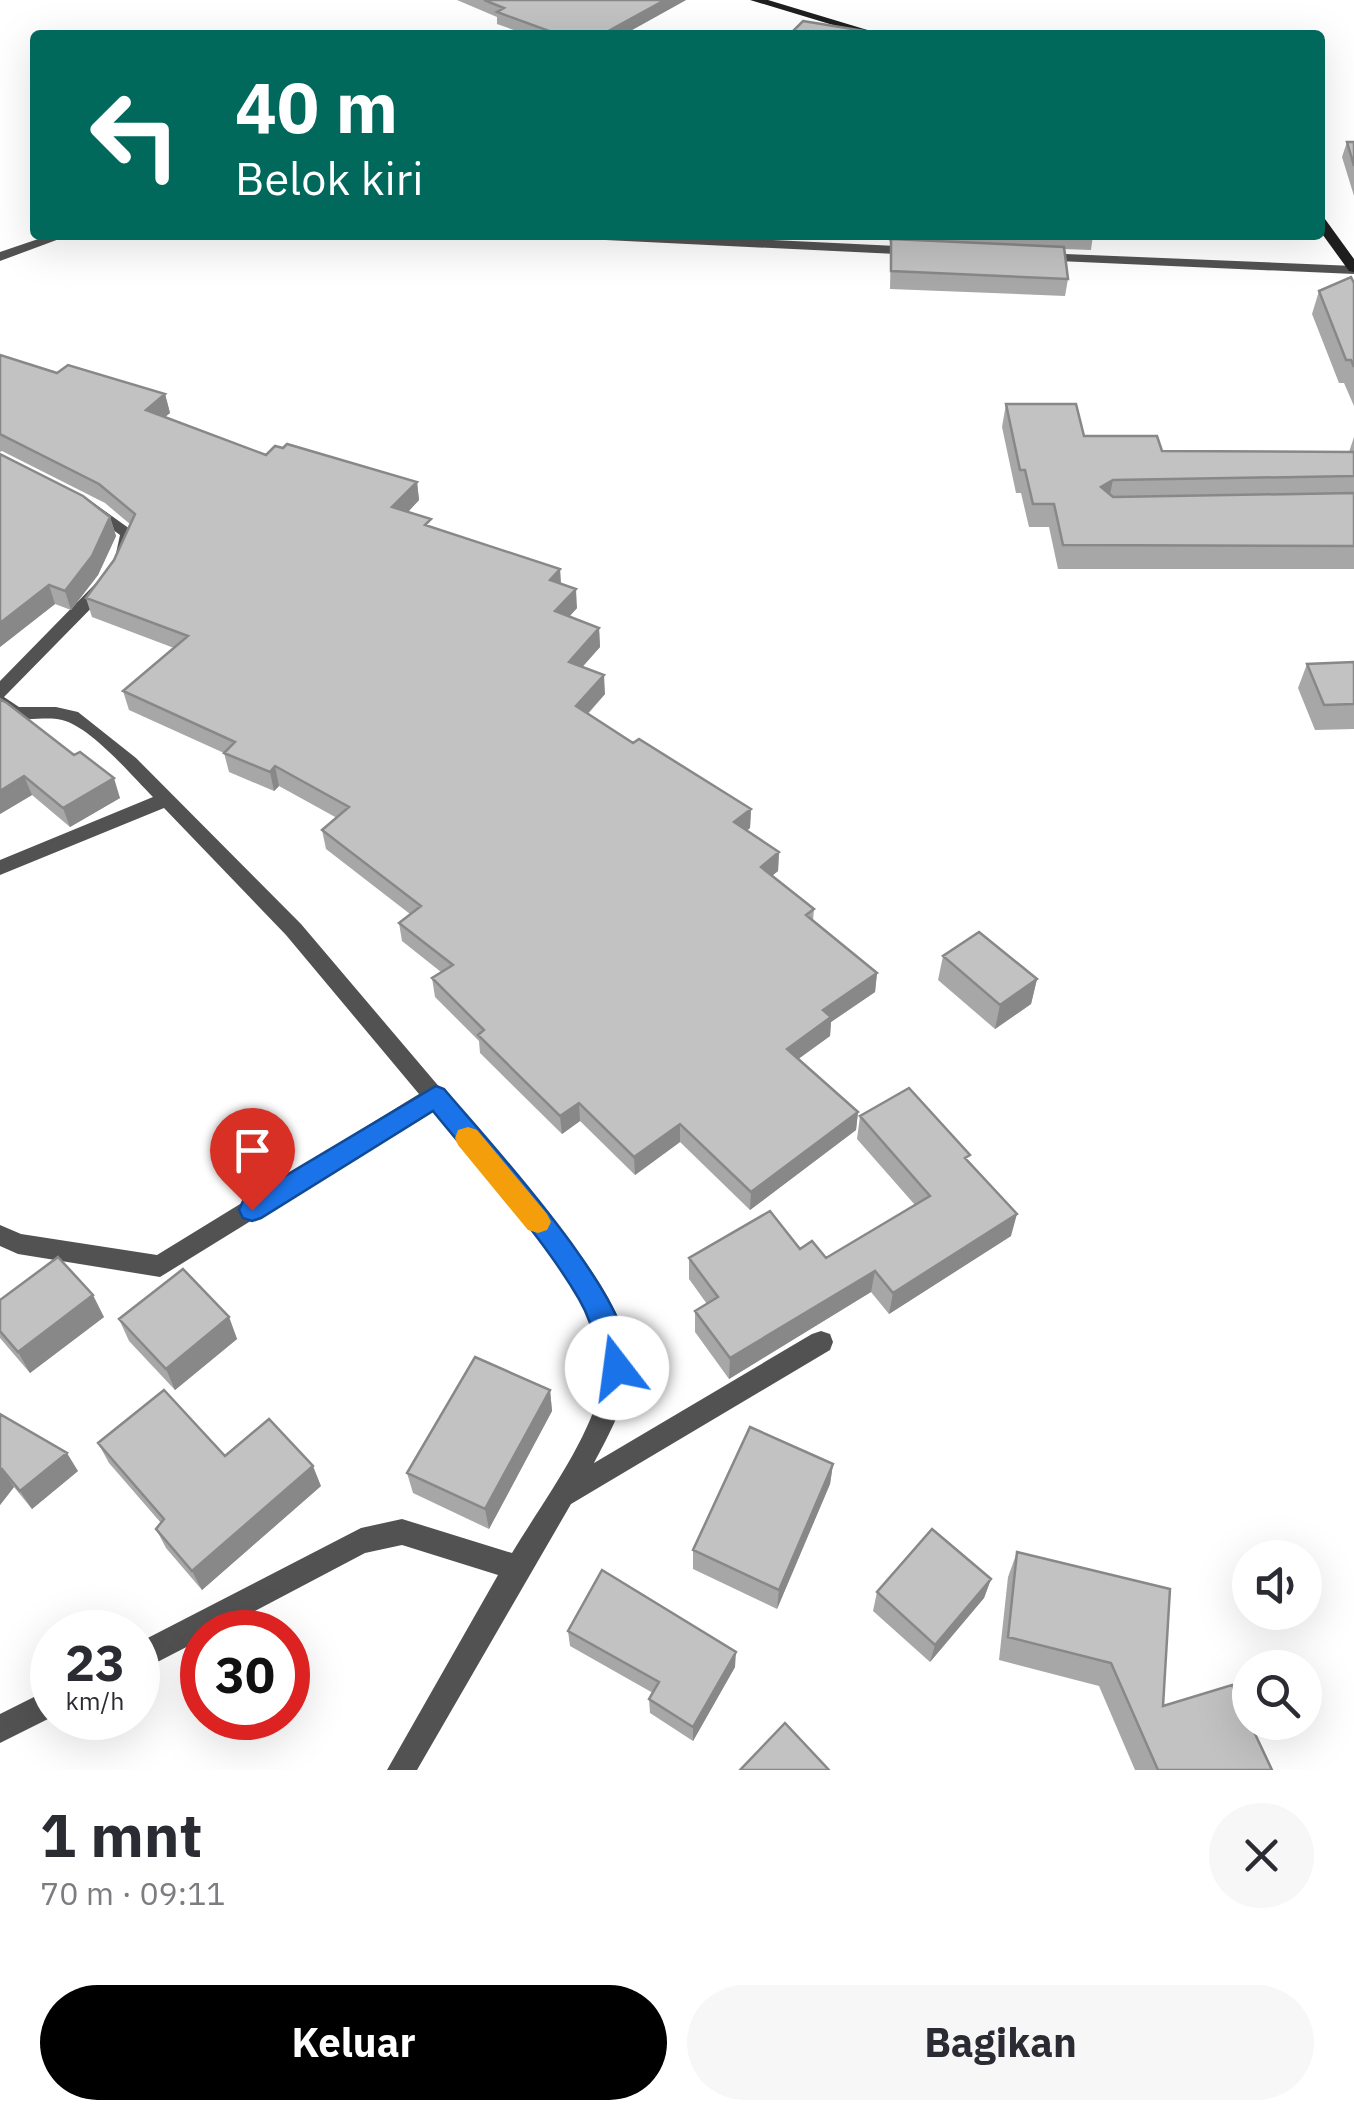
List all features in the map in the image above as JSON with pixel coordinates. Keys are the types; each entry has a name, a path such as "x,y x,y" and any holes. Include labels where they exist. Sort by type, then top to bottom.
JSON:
{"street":[{"path":"756,0 861,30"},
{"path":"1325,229 1354,269"},
{"path":"0,257 49,240"},
{"path":"687,240 932,252"},
{"path":"1029,256 1354,269"},
{"path":"0,692 94,597 129,545 129,534 121,526 68,493"},
{"path":"0,702 14,714 59,712 76,719 132,764 290,921 558,1246 610,1330 617,1368 611,1396 564,1495 400,1770"},
{"path":"0,868 166,799"},
{"path":"0,1235 18,1244 160,1266 436,1096"},
{"path":"564,1495 821,1342"},
{"path":"160,1646 361,1541 402,1532 518,1568"},
{"path":"0,1730 30,1714"}],"building":[{"path":"484,0 665,0 610,30 546,30 497,12 504,8"},
{"path":"803,21 858,30 794,30"},
{"path":"1347,142 1354,142 1354,166"},
{"path":"891,240 913,240 1064,247 1068,279 891,271"},
{"path":"1351,277 1354,367 1351,360 1346,360 1319,291"},
{"path":"0,355 57,373 68,365 165,394 146,410 266,455 275,446 283,448 287,444 417,482 392,507 431,519 425,525 560,569 550,580 576,589 555,611 599,628 569,662 604,675 576,706 633,743 639,739 751,809 734,822 779,852 761,867 814,909 806,915 877,973 823,1010 831,1017 787,1049 858,1112 751,1192 680,1124 634,1157 579,1103 560,1116 478,1035 484,1030 432,978 453,965 399,923 421,906 322,830 349,807 275,766 270,772 224,753 235,742 123,691 188,636 86,598 114,560 135,514 99,484 0,434"},
{"path":"1006,404 1076,404 1084,436 1157,436 1162,451 1354,452 1354,476 1113,480 1101,487 1113,497 1354,493 1354,546 1063,545 1054,504 1033,504 1025,470 1020,470"},
{"path":"0,454 83,496 110,517 92,556 65,591 49,585 0,623"},
{"path":"1354,662 1354,704 1324,705 1307,664"},
{"path":"0,699 74,755 80,752 114,778 63,808 24,776 0,791"},
{"path":"979,932 1037,979 1000,1005 943,956"},
{"path":"909,1088 970,1155 965,1158 1017,1214 893,1293 875,1271 730,1358 695,1311 718,1297 689,1258 770,1211 800,1249 812,1241 826,1258 930,1196 860,1116"},
{"path":"58,1257 93,1295 18,1352 0,1331 0,1300"},
{"path":"183,1269 229,1317 166,1369 119,1319"},
{"path":"475,1357 550,1390 485,1509 407,1473"},
{"path":"164,1390 225,1456 269,1419 313,1466 192,1571 156,1529 164,1519 98,1443"},
{"path":"0,1414 67,1453 20,1491 0,1471"},
{"path":"750,1427 833,1464 779,1590 693,1550"},
{"path":"932,1529 991,1579 935,1645 877,1592"},
{"path":"1017,1552 1170,1589 1163,1706 1232,1685 1232,1740 1258,1740 1272,1770 1158,1770 1111,1663 1008,1637"},
{"path":"602,1570 736,1652 693,1727 649,1699 659,1682 568,1631"},
{"path":"785,1723 829,1770 740,1770"}],"slow traffic":[{"path":"468,1138 538,1222"}],"route":[{"path":"252,1210 436,1096 558,1246 588,1289 610,1330 617,1368"}]}
